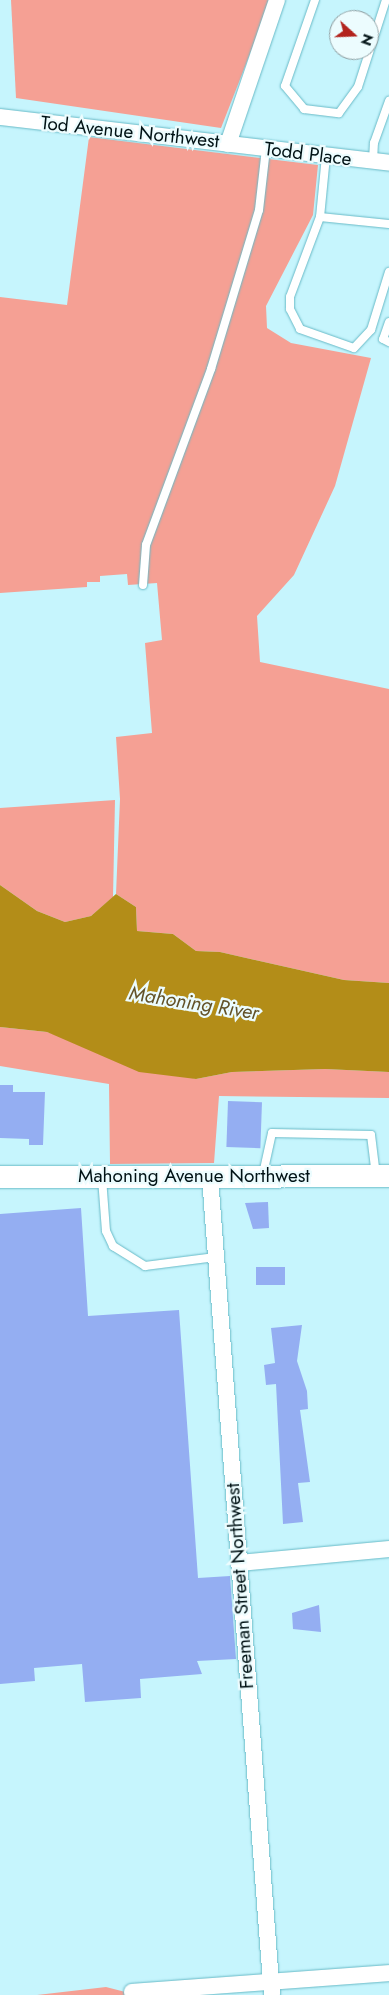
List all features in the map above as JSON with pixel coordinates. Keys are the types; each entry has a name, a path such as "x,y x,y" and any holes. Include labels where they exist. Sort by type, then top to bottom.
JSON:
{"main road":[{"name":"Mahoning Avenue Northwest","path":"0,1177 382,1176"}],"street":[{"name":"Tod Avenue Northwest","path":"0,118 228,144 277,0"},
{"name":"Todd Place","path":"228,144 381,162"},
{"name":"Freeman Street Northwest","path":"210,1177 272,1988"},
{"path":"239,1563 389,1549"},
{"path":"132,1992 272,1988 389,1973"}],"lane":[{"path":"315,0 286,86 304,109 339,113 358,87 386,0"},
{"path":"381,162 374,143 389,101"},
{"path":"143,584 146,545 211,369 259,210 266,149"},
{"path":"326,156 320,217 290,297 290,309 300,329 354,348 371,330 389,272"},
{"path":"320,217 389,224"},
{"path":"387,342 389,322"},
{"path":"263,1176 272,1133 371,1135 382,1176"},
{"path":"102,1176 106,1231 112,1246 145,1266 215,1257"}],"shaded area":[{"path":"11,0 271,0 221,128 16,98"},
{"path":"89,137 318,165 313,215 266,306 267,328 291,343 371,358 335,486 294,575 257,616 260,662 389,689 389,983 344,980 220,952 196,951 173,934 137,931 136,907 116,894 120,799 116,737 152,733 145,643 162,640 157,583 128,585 127,574 100,576 100,582 87,582 87,587 0,593 0,297 67,305"},
{"path":"115,800 113,897 91,916 65,922 37,911 0,885 0,808"},
{"path":"0,1027 47,1032 196,1079 232,1072 325,1069 389,1072 389,1098 219,1096 214,1163 110,1164 109,1084 0,1066"},
{"path":"106,1987 137,1995 37,1995"}],"water":[{"name":"Mahoning River","path":"0,885 37,911 65,922 91,916 116,894 136,907 137,931 173,934 196,951 220,952 344,980 389,983 389,1072 325,1069 232,1072 196,1079 139,1072 47,1032 0,1027"}],"building":[{"path":"0,1085 13,1085 13,1092 45,1092 43,1145 29,1145 29,1139 0,1138"},
{"path":"228,1101 262,1102 260,1148 226,1147"},
{"path":"268,1202 269,1228 253,1229 245,1203"},
{"path":"81,1208 88,1316 179,1310 198,1578 230,1576 236,1659 197,1661 202,1674 140,1679 141,1698 85,1702 82,1664 34,1668 35,1681 0,1684 0,1214"},
{"path":"256,1267 285,1267 285,1285 256,1285"},
{"path":"302,1325 297,1361 307,1391 308,1409 300,1410 310,1482 298,1483 303,1522 283,1524 276,1384 266,1385 264,1365 275,1363 271,1328"},
{"path":"319,1605 321,1632 293,1629 292,1613"}]}
